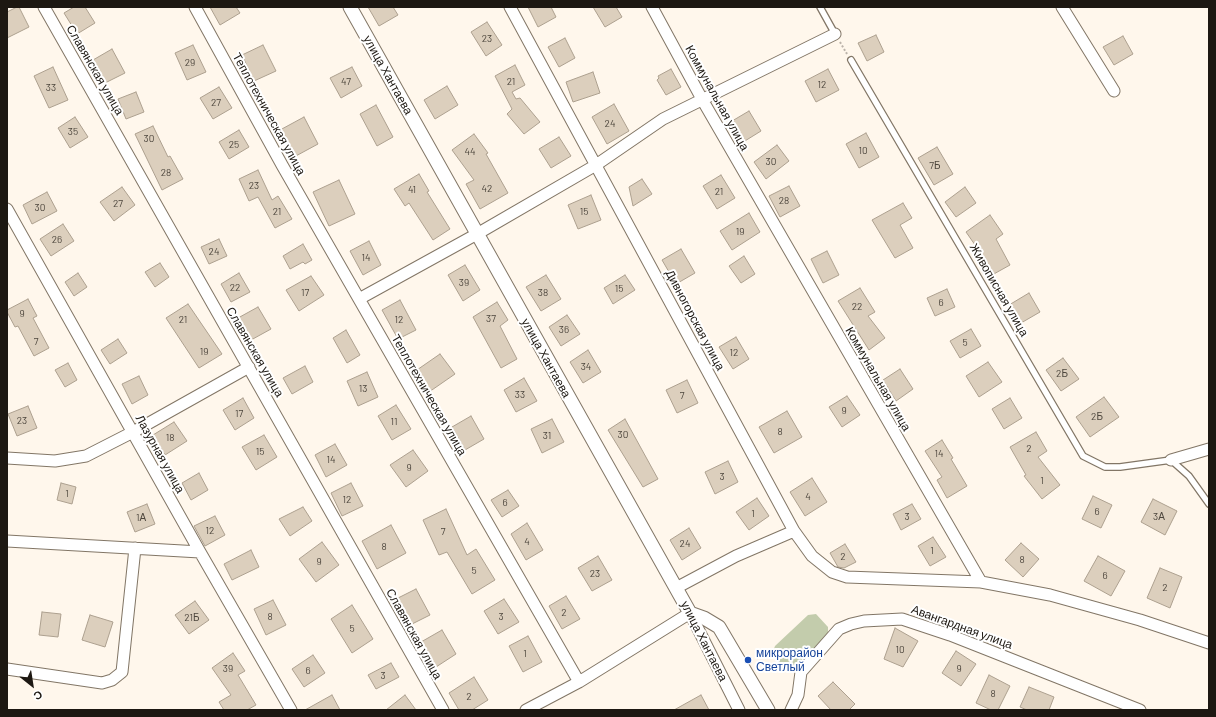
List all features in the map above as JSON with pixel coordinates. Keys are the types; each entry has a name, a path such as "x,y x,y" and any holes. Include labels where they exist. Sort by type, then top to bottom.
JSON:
{"street":[{"name":"Славянская улица","path":"44,7 443,710"},
{"name":"Теплотехническая улица","path":"195,7 282,165 579,682"},
{"name":"улица Хантаева","path":"350,7 690,613 740,710"},
{"name":"Дивногорская улица","path":"510,7 794,531"},
{"name":"Коммунальная улица","path":"652,7 703,101 981,582"},
{"path":"1062,7 1114,91"},
{"path":"359,299 477,234 596,164 663,119 703,101 835,34"},
{"name":"Лазурная улица","path":"7,209 200,552 291,710"},
{"path":"7,458 55,461 86,456 133,432 249,367"},
{"path":"1171,460 1209,449"},
{"path":"676,588 736,556 794,531 812,556 832,572 847,577 981,582 1050,595 1140,620 1209,643"},
{"path":"7,541 200,552"},
{"path":"7,669 102,683 112,680 122,672 135,548"},
{"path":"526,710 579,682 690,613 704,618 719,627 768,710"},
{"name":"Авангардная улица","path":"791,710 798,695 801,672 839,629 864,620 902,619 950,635 1140,710"}],"lane":[{"path":"820,7 835,34"},
{"name":"Живописная улица","path":"851,60 1083,456 1105,467 1120,467 1162,460 1171,460"},
{"path":"1171,460 1189,476 1209,504"}],"path":[{"path":"835,34 851,60"}],"green space":[{"path":"816,614 828,627 828,635 792,669 783,669 772,654 775,646 808,615"}],"building":[{"path":"19,7 29,27 7,38 7,12"},
{"path":"74,7 85,7 95,23 77,34 64,13"},
{"path":"210,7 236,7 240,13 220,25"},
{"path":"368,7 393,7 398,15 379,26"},
{"path":"528,7 551,7 556,17 538,27"},
{"path":"593,7 616,7 622,17 605,27"},
{"path":"487,22 502,45 486,56 471,32"},
{"path":"876,35 884,52 867,61 858,43"},
{"path":"1123,36 1133,54 1114,65 1103,47"},
{"path":"565,38 575,58 559,67 548,47"},
{"path":"193,45 206,72 187,80 175,53"},
{"path":"263,45 276,71 254,81 242,55"},
{"path":"112,49 125,73 105,83 93,60"},
{"path":"515,65 525,85 512,92 516,99 520,98 540,122 524,134 507,114 512,109 495,76"},
{"path":"53,67 68,100 49,108 34,76"},
{"path":"352,67 362,86 341,98 330,78"},
{"path":"671,69 681,87 666,95 657,80 659,78 658,76"},
{"path":"828,69 839,90 816,102 805,81"},
{"path":"593,72 600,93 573,102 566,82"},
{"path":"447,86 458,105 435,119 424,100"},
{"path":"219,87 232,108 213,119 200,98"},
{"path":"136,92 144,112 126,119 118,99"},
{"path":"614,104 629,131 607,144 592,117"},
{"path":"376,105 393,137 377,146 360,114"},
{"path":"749,111 761,131 740,144 727,124"},
{"path":"75,117 88,137 70,148 58,128"},
{"path":"304,117 318,144 294,157 280,130"},
{"path":"153,126 168,157 170,156 183,179 162,190 135,134"},
{"path":"239,130 249,147 229,159 219,142"},
{"path":"866,133 879,157 859,168 846,144"},
{"path":"474,134 488,153 486,154 508,193 480,209 466,184 474,180 452,150"},
{"path":"559,137 571,156 551,168 539,149"},
{"path":"777,145 789,161 766,179 754,162"},
{"path":"937,147 953,174 934,185 918,158"},
{"path":"258,170 272,200 278,196 292,219 275,228 258,197 249,201 239,179"},
{"path":"419,174 429,191 427,192 450,229 433,240 409,203 405,206 394,189"},
{"path":"721,175 735,198 717,209 703,186"},
{"path":"642,179 652,194 633,206 629,187"},
{"path":"339,180 355,214 329,226 313,192"},
{"path":"789,186 800,206 780,217 769,196"},
{"path":"122,187 135,205 114,221 100,202"},
{"path":"965,187 976,203 956,217 945,202"},
{"path":"47,192 57,211 32,224 23,205"},
{"path":"591,195 601,220 578,229 568,205"},
{"path":"903,203 912,218 900,225 913,248 895,258 872,220"},
{"path":"749,213 760,232 732,250 720,231"},
{"path":"990,215 1003,234 996,239 1010,265 992,275 980,252 966,232"},
{"path":"63,224 74,241 51,256 40,239"},
{"path":"219,239 227,256 209,264 201,247"},
{"path":"369,241 381,265 363,275 350,251"},
{"path":"303,244 312,260 305,264 303,262 290,269 283,256"},
{"path":"681,249 695,273 676,284 662,260"},
{"path":"827,251 839,275 823,283 811,259"},
{"path":"744,256 755,274 741,283 729,266"},
{"path":"160,263 169,277 155,287 145,272"},
{"path":"465,265 480,290 463,301 448,275"},
{"path":"78,273 87,287 74,296 65,282"},
{"path":"239,273 250,292 231,302 221,284"},
{"path":"546,275 561,299 541,311 526,287"},
{"path":"625,275 635,290 613,304 604,288"},
{"path":"311,276 324,295 299,311 286,290"},
{"path":"860,288 875,312 868,316 885,338 869,350 838,301"},
{"path":"947,289 955,307 935,316 927,298"},
{"path":"1029,293 1040,312 1021,323 1009,305"},
{"path":"28,299 37,316 33,318 49,348 34,356 18,326 15,327 7,312 7,310"},
{"path":"400,300 416,330 398,339 382,310"},
{"path":"497,302 508,320 500,326 517,359 501,368 473,317"},
{"path":"188,304 222,354 199,368 166,318"},
{"path":"258,307 271,329 251,340 238,318"},
{"path":"567,315 580,334 561,346 549,327"},
{"path":"971,329 981,346 960,358 950,341"},
{"path":"346,330 360,355 347,363 333,338"},
{"path":"736,337 749,359 733,369 719,347"},
{"path":"118,339 127,353 110,364 101,350"},
{"path":"588,350 601,372 583,383 570,362"},
{"path":"440,354 455,374 429,392 421,377 419,378 414,372"},
{"path":"1063,358 1079,379 1061,391 1046,370"},
{"path":"988,362 1002,382 979,397 966,376"},
{"path":"68,363 77,380 65,387 55,370"},
{"path":"305,366 313,382 292,394 283,378"},
{"path":"900,369 913,389 896,401 883,380"},
{"path":"367,372 378,397 358,406 347,381"},
{"path":"139,376 148,395 132,404 122,384"},
{"path":"524,378 537,401 516,412 504,390"},
{"path":"687,380 698,403 677,413 666,390"},
{"path":"847,396 860,415 842,427 829,407"},
{"path":"1104,397 1119,417 1090,437 1076,417"},
{"path":"243,398 254,418 235,430 223,410"},
{"path":"1010,398 1022,418 1004,429 992,409"},
{"path":"396,405 411,429 392,440 378,416"},
{"path":"28,406 37,428 17,436 8,414"},
{"path":"787,411 802,437 774,453 759,427"},
{"path":"471,416 484,439 465,450 452,427"},
{"path":"552,419 564,442 542,453 531,429"},
{"path":"625,419 658,479 643,487 608,430"},
{"path":"174,422 187,441 165,455 153,435"},
{"path":"1036,432 1047,451 1038,457 1060,485 1042,499 1024,476 1026,475 1010,447"},
{"path":"264,435 277,457 256,470 242,447"},
{"path":"942,440 967,486 947,498 937,480 942,477 925,451"},
{"path":"335,444 347,465 326,477 315,455"},
{"path":"413,450 428,471 406,487 390,465"},
{"path":"728,461 738,482 715,494 705,472"},
{"path":"199,473 208,490 191,500 182,483"},
{"path":"812,478 827,502 805,516 790,492"},
{"path":"61,483 76,487 72,504 57,500"},
{"path":"351,483 363,506 342,516 331,493"},
{"path":"508,490 519,506 502,517 491,500"},
{"path":"1093,496 1112,505 1101,528 1082,519"},
{"path":"757,498 769,516 749,530 736,512"},
{"path":"1153,499 1177,511 1165,535 1141,522"},
{"path":"147,504 155,524 135,532 127,512"},
{"path":"912,504 921,519 901,530 893,514"},
{"path":"303,507 312,521 290,536 279,519"},
{"path":"446,509 467,555 476,549 495,580 472,594 447,552 439,555 423,520"},
{"path":"215,516 225,535 205,546 194,526"},
{"path":"527,523 543,550 526,560 511,534"},
{"path":"391,525 406,553 377,569 362,541"},
{"path":"689,528 701,548 682,560 670,540"},
{"path":"933,537 946,557 930,566 918,546"},
{"path":"322,542 339,565 316,582 299,559"},
{"path":"1021,543 1039,559 1023,577 1005,560"},
{"path":"845,544 856,562 844,568 838,567 830,553"},
{"path":"251,550 259,567 232,580 224,564"},
{"path":"598,556 612,580 592,591 578,568"},
{"path":"1098,556 1125,571 1111,596 1084,581"},
{"path":"1160,568 1182,577 1170,608 1147,598"},
{"path":"416,589 430,615 410,625 396,599"},
{"path":"566,596 580,619 562,629 549,606"},
{"path":"504,599 519,622 498,634 484,611"},
{"path":"273,600 286,625 266,635 254,609"},
{"path":"195,601 209,620 189,634 175,615"},
{"path":"352,605 373,639 352,653 331,619"},
{"path":"42,612 61,614 58,637 39,635"},
{"path":"90,615 113,622 105,647 82,640"},
{"path":"895,628 918,641 903,667 884,659"},
{"path":"442,630 456,654 436,667 421,642"},
{"path":"528,636 542,662 523,672 509,646"},
{"path":"956,651 976,664 961,686 942,673"},
{"path":"233,653 245,671 238,675 256,705 247,710 224,710 219,702 231,695 212,668"},
{"path":"313,655 325,673 304,687 292,669"},
{"path":"391,663 399,677 376,689 368,675"},
{"path":"989,675 1010,686 998,710 991,710 976,703"},
{"path":"474,677 488,700 472,710 459,710 449,693"},
{"path":"833,682 855,704 849,710 831,710 818,696"},
{"path":"1029,687 1054,697 1049,710 1027,710 1020,707"},
{"path":"332,695 340,710 305,710"},
{"path":"405,695 416,710 386,710"},
{"path":"701,695 709,710 674,710"}],"place":[{"name":"микрорайон Светлый","path":"748,660"}]}
